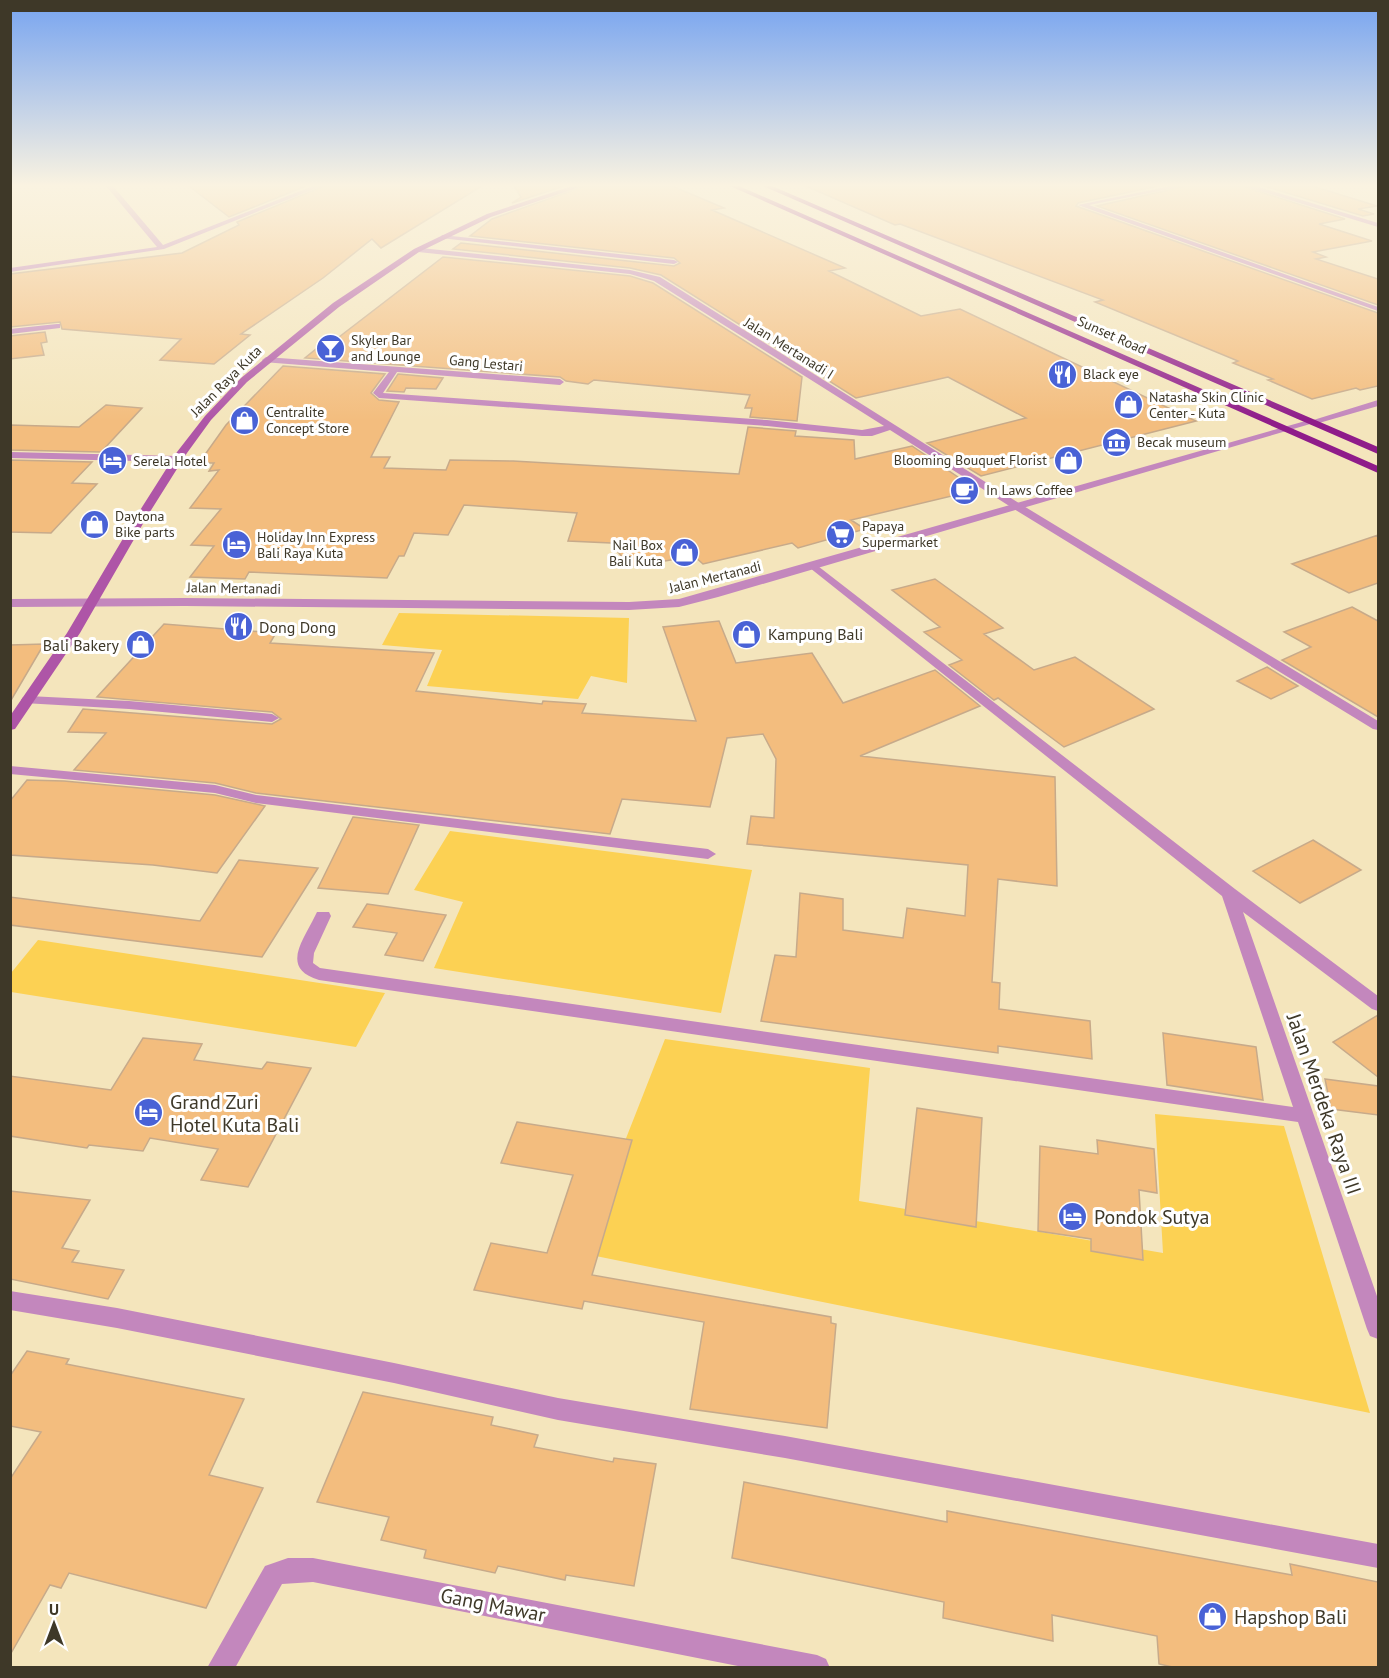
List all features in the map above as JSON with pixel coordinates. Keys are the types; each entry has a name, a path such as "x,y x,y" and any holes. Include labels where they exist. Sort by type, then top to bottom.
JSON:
{"highway":[{"name":"Sunset Road","path":"914,264 1378,470"},
{"name":"Sunset Road","path":"946,264 1378,451"},
{"path":"943,277 964,272"}],"main road":[{"name":"Jalan Raya Kuta","path":"10,726 92,602 145,508 206,420 266,360 367,281 396,264"}],"street":[{"path":"10,270 49,264"},
{"name":"Jalan Mertanadi I","path":"547,264 650,276 1018,507 1378,726"},
{"path":"1250,264 1378,309"},
{"path":"10,332 57,326"},
{"name":"Gang Lestari","path":"266,360 560,382"},
{"path":"395,369 378,393 379,395 767,423 862,433 872,433 891,427"},
{"name":"Jalan Mertanadi","path":"10,603 657,606 714,595 1378,403"},
{"path":"10,455 177,459"},
{"path":"814,566 1229,892 1378,1005"},
{"path":"28,700 129,705 272,718"},
{"path":"10,770 215,789 244,797 708,854"},
{"name":"Jalan Merdeka Raya III","path":"1229,892 1378,1329"},
{"path":"323,916 306,953 305,964 310,971 319,974 1304,1116"},
{"path":"10,1300 117,1318 371,1368 558,1409 796,1449 1378,1556"},
{"name":"Gang Mawar","path":"220,1668 274,1575 283,1571 313,1570 817,1668"}],"shaded area":[{"path":"399,613 629,618 627,683 591,676 578,699 427,686 442,650 382,645"},
{"path":"450,831 752,870 721,1013 434,968 463,902 414,890"},
{"path":"38,940 385,993 356,1047 11,992 11,973"},
{"path":"665,1039 870,1068 859,1201 1163,1253 1155,1114 1284,1126 1370,1413 581,1253"}],"building":[{"path":"89,264 340,264 241,334 250,335 214,364 160,360 181,339 62,329 60,322 10,327 10,274"},
{"path":"434,264 515,264 630,276 653,283 802,377 797,421 750,417 752,408 745,408 750,395 594,380 588,384 566,381 560,377 305,358 332,336 339,337"},
{"path":"596,264 837,264 845,268 829,271 921,316 960,309 1196,421 981,476 927,443 1026,418 948,377 856,398 661,275 630,268"},
{"path":"1008,264 1241,264 1378,313 1378,386 1360,390 1356,388 1312,399 1268,380 1273,379 1233,363 1238,361 1095,302 1103,300"},
{"path":"1262,264 1332,264 1378,279 1378,305"},
{"path":"45,332 47,342 41,343 44,355 10,359 10,336"},
{"path":"283,366 385,374 371,393 379,400 399,402 371,457 390,457 384,468 446,470 450,460 513,461 739,474 748,427 796,431 795,436 854,440 855,459 912,446 977,490 851,520 865,529 798,548 792,543 703,564 694,556 630,567 611,543 568,541 577,513 464,505 448,535 414,533 404,556 399,556 387,578 249,572 245,579 190,577 214,546 191,545 221,509 190,508 219,470 209,471 214,463 199,463 226,425"},
{"path":"398,374 443,378 436,389 406,388 404,392 387,391"},
{"path":"106,405 142,408 101,452 10,450 10,425 79,427"},
{"path":"10,460 92,462 72,483 97,484 51,533 10,532"},
{"path":"1378,535 1378,583 1349,593 1292,564"},
{"path":"935,579 1003,628 984,634 1034,670 1075,657 1154,709 1064,747 998,698 994,700 949,665 962,660 924,632 940,627 892,590"},
{"path":"1352,607 1378,621 1378,717 1282,660 1311,647 1284,632"},
{"path":"719,621 736,663 812,653 843,703 935,670 980,706 860,756 1055,777 1057,886 998,879 992,982 1000,983 999,1009 1090,1021 1092,1059 998,1046 998,1053 761,1021 775,955 796,957 800,893 843,899 843,930 903,938 907,908 965,916 968,865 747,844 751,816 774,818 776,759 763,734 727,738 710,807 622,799 610,834 256,793 215,783 74,770 106,733 68,732 83,709 272,724 281,719 272,712 97,697 164,624 276,633 270,643 434,653 416,691 542,704 543,701 586,704 582,713 696,721 663,627"},
{"path":"44,644 10,702 10,645"},
{"path":"1267,667 1298,686 1271,699 1237,681"},
{"path":"27,780 64,781 215,795 265,806 217,873 153,865 10,855 10,801"},
{"path":"353,817 419,825 388,894 318,888"},
{"path":"1313,840 1361,870 1300,903 1253,871"},
{"path":"239,860 318,868 262,957 10,925 10,897 200,921"},
{"path":"367,904 446,915 423,961 385,955 397,933 353,927"},
{"path":"1378,1015 1378,1077 1333,1042"},
{"path":"1163,1033 1256,1047 1263,1100 1167,1085"},
{"name":"Grand Zuri Hotel Kuta Bali","path":"143,1038 202,1044 194,1060 262,1069 267,1062 311,1068 248,1187 201,1180 218,1149 150,1138 143,1151 89,1145 87,1148 10,1136 10,1076 111,1090"},
{"path":"1325,1079 1378,1086 1378,1115 1331,1109"},
{"path":"917,1108 982,1118 976,1227 905,1215"},
{"path":"517,1122 632,1140 592,1275 831,1317 831,1323 836,1324 827,1428 690,1409 704,1322 584,1301 582,1309 474,1290 491,1243 547,1253 573,1175 501,1163"},
{"path":"1097,1140 1154,1149 1157,1193 1139,1190 1143,1260 1091,1251 1091,1239 1038,1231 1040,1146 1098,1154"},
{"path":"10,1191 90,1200 62,1248 79,1251 72,1262 124,1270 108,1299 10,1279"},
{"path":"27,1351 69,1359 66,1364 244,1399 209,1475 263,1488 206,1608 69,1573 61,1588 50,1585 10,1655 10,1479 41,1432 10,1426 10,1376"},
{"path":"363,1392 493,1417 491,1425 538,1435 534,1447 613,1462 614,1458 656,1464 634,1586 566,1575 565,1580 498,1566 495,1573 424,1558 426,1550 381,1540 389,1517 317,1502"},
{"path":"744,1482 947,1522 947,1511 1292,1575 1290,1564 1378,1582 1378,1668 1177,1668 1159,1664 1157,1636 1052,1615 1053,1641 943,1618 944,1602 732,1558"}],"place":[{"name":"Skyler Bar and Lounge","path":"330,348"},
{"name":"Black eye","path":"1062,374"},
{"name":"Natasha Skin Clinic Center - Kuta","path":"1128,405"},
{"name":"Centralite Concept Store","path":"245,420"},
{"name":"Becak museum","path":"1116,442"},
{"name":"Blooming Bouquet Florist","path":"1068,460"},
{"name":"Serela Hotel","path":"112,461"},
{"name":"In Laws Coffee","path":"965,490"},
{"name":"Daytona Bike parts","path":"94,524"},
{"name":"Papaya Supermarket","path":"841,534"},
{"name":"Holiday Inn Express Bali Raya Kuta","path":"236,545"},
{"name":"Nail Box Bali Kuta","path":"684,553"},
{"name":"Dong Dong","path":"238,627"},
{"name":"Kampung Bali","path":"747,634"},
{"name":"Bali Bakery","path":"140,645"},
{"name":"Grand Zuri Hotel Kuta Bali","path":"149,1113"},
{"name":"Pondok Sutya","path":"1073,1217"},
{"name":"Hapshop Bali","path":"1213,1617"}]}
